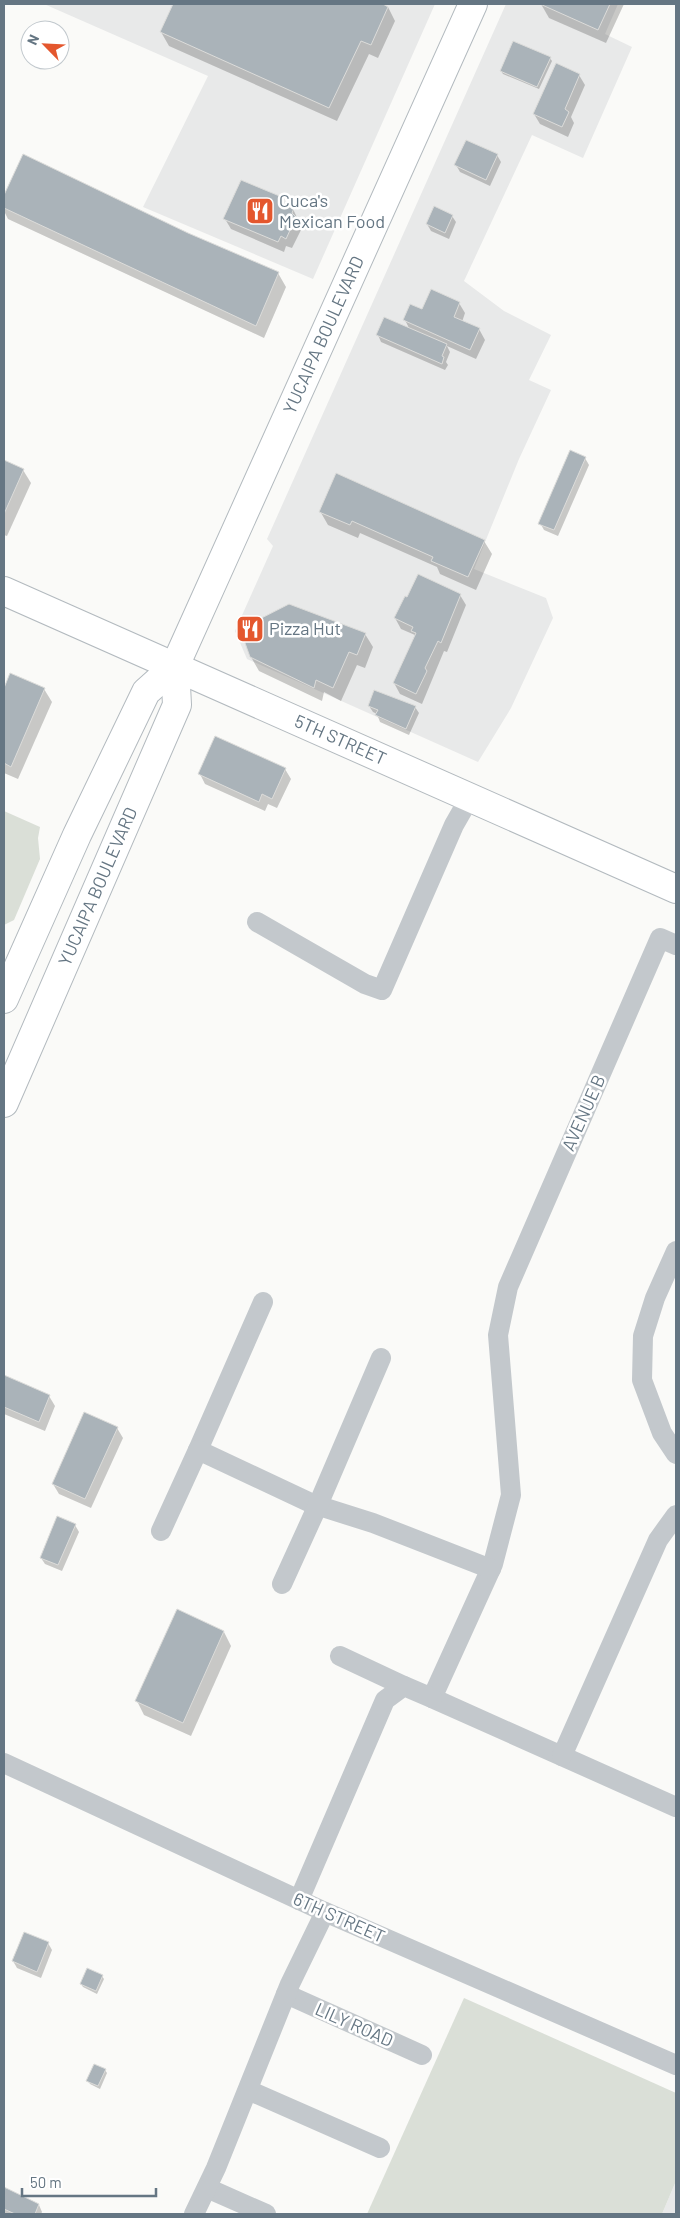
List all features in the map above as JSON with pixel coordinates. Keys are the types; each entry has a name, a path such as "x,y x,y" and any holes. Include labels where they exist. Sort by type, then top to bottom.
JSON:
{"main road":[{"name":"YUCAIPA BOULEVARD","path":"4,999 77,835 146,692 174,666 473,4"},
{"name":"5TH STREET","path":"4,591 676,889"},
{"name":"YUCAIPA BOULEVARD","path":"4,1103 177,705 174,666"}],"street":[{"path":"257,922 365,984 382,990 454,826 470,797"},
{"name":"AVENUE B","path":"432,1698 491,1569 511,1495 498,1335 508,1287 668,942"},
{"path":"676,1251 655,1298 643,1336 642,1380 662,1433 676,1454"},
{"path":"160,1531 263,1302"},
{"path":"282,1584 381,1358"},
{"path":"198,1450 318,1505 373,1523 491,1569"},
{"path":"562,1756 658,1540 676,1515"},
{"path":"340,1656 676,1807"},
{"path":"299,1900 385,1700 404,1686"},
{"name":"6TH STREET","path":"4,1763 325,1912 676,2065"},
{"path":"194,2214 207,2188 248,2090 286,1994 325,1912"},
{"name":"LILY ROAD","path":"286,1994 422,2055"},
{"path":"248,2090 380,2148"},
{"path":"207,2188 266,2214"}],"shaded area":[{"path":"44,4 435,4 313,279 143,207 208,76"},
{"path":"506,4 618,4 605,34 632,47 583,158 532,135 464,281 504,311 551,335 529,380 551,390 519,459 474,569 546,598 553,618 511,708 478,762 247,659 235,631 273,546 267,539"},
{"path":"4,811 40,827 38,838 40,859 14,920 4,925"},
{"path":"464,1998 676,2093 676,2181 662,2214 367,2214"},
{"path":"676,2181 676,2214 662,2214"}],"building":[{"path":"173,4 383,4 388,7 371,45 361,41 329,108 160,32"},
{"path":"540,4 610,4 598,30"},
{"path":"513,41 551,57 537,87 500,71"},
{"path":"556,63 580,74 565,109 569,112 562,127 533,114"},
{"path":"466,140 498,154 486,180 454,165"},
{"path":"23,154 188,233 279,272 256,326 4,208 4,195"},
{"name":"Cuca's Mexican Food","path":"241,180 282,197 280,202 294,208 292,213 296,217 286,239 281,236 278,242 223,219"},
{"path":"434,206 453,215 445,233 426,224"},
{"path":"431,289 460,302 454,317 480,328 470,350 403,320 410,304 422,309"},
{"path":"384,317 447,344 442,356 444,357 442,364 376,335"},
{"path":"570,450 586,457 554,530 538,524"},
{"path":"4,460 24,469 4,514"},
{"path":"336,473 485,540 468,577 431,561 433,557 352,521 350,525 319,512"},
{"path":"418,574 461,594 441,643 438,641 425,668 427,671 416,694 393,683 416,633 411,631 413,627 394,618"},
{"path":"289,604 366,633 357,655 349,652 333,688 316,680 314,688 250,657 240,629"},
{"path":"10,673 45,688 11,767 4,763 4,688"},
{"path":"374,690 416,706 406,729 375,715 378,710 368,706"},
{"path":"215,736 286,768 272,799 262,794 259,802 198,774"},
{"path":"4,1375 50,1395 39,1422 4,1407"},
{"path":"84,1412 118,1427 85,1499 52,1484"},
{"path":"57,1516 76,1524 58,1565 40,1558"},
{"path":"177,1609 224,1631 183,1723 135,1701"},
{"path":"24,1932 49,1942 37,1972 12,1961"},
{"path":"87,1968 103,1975 96,1991 80,1984"},
{"path":"94,2064 106,2069 98,2086 86,2081"},
{"path":"4,2187 39,2204 35,2214 15,2214 4,2209"}],"place":[{"name":"Cuca's Mexican Food","path":"260,211"},
{"name":"Pizza Hut","path":"250,629"}]}
